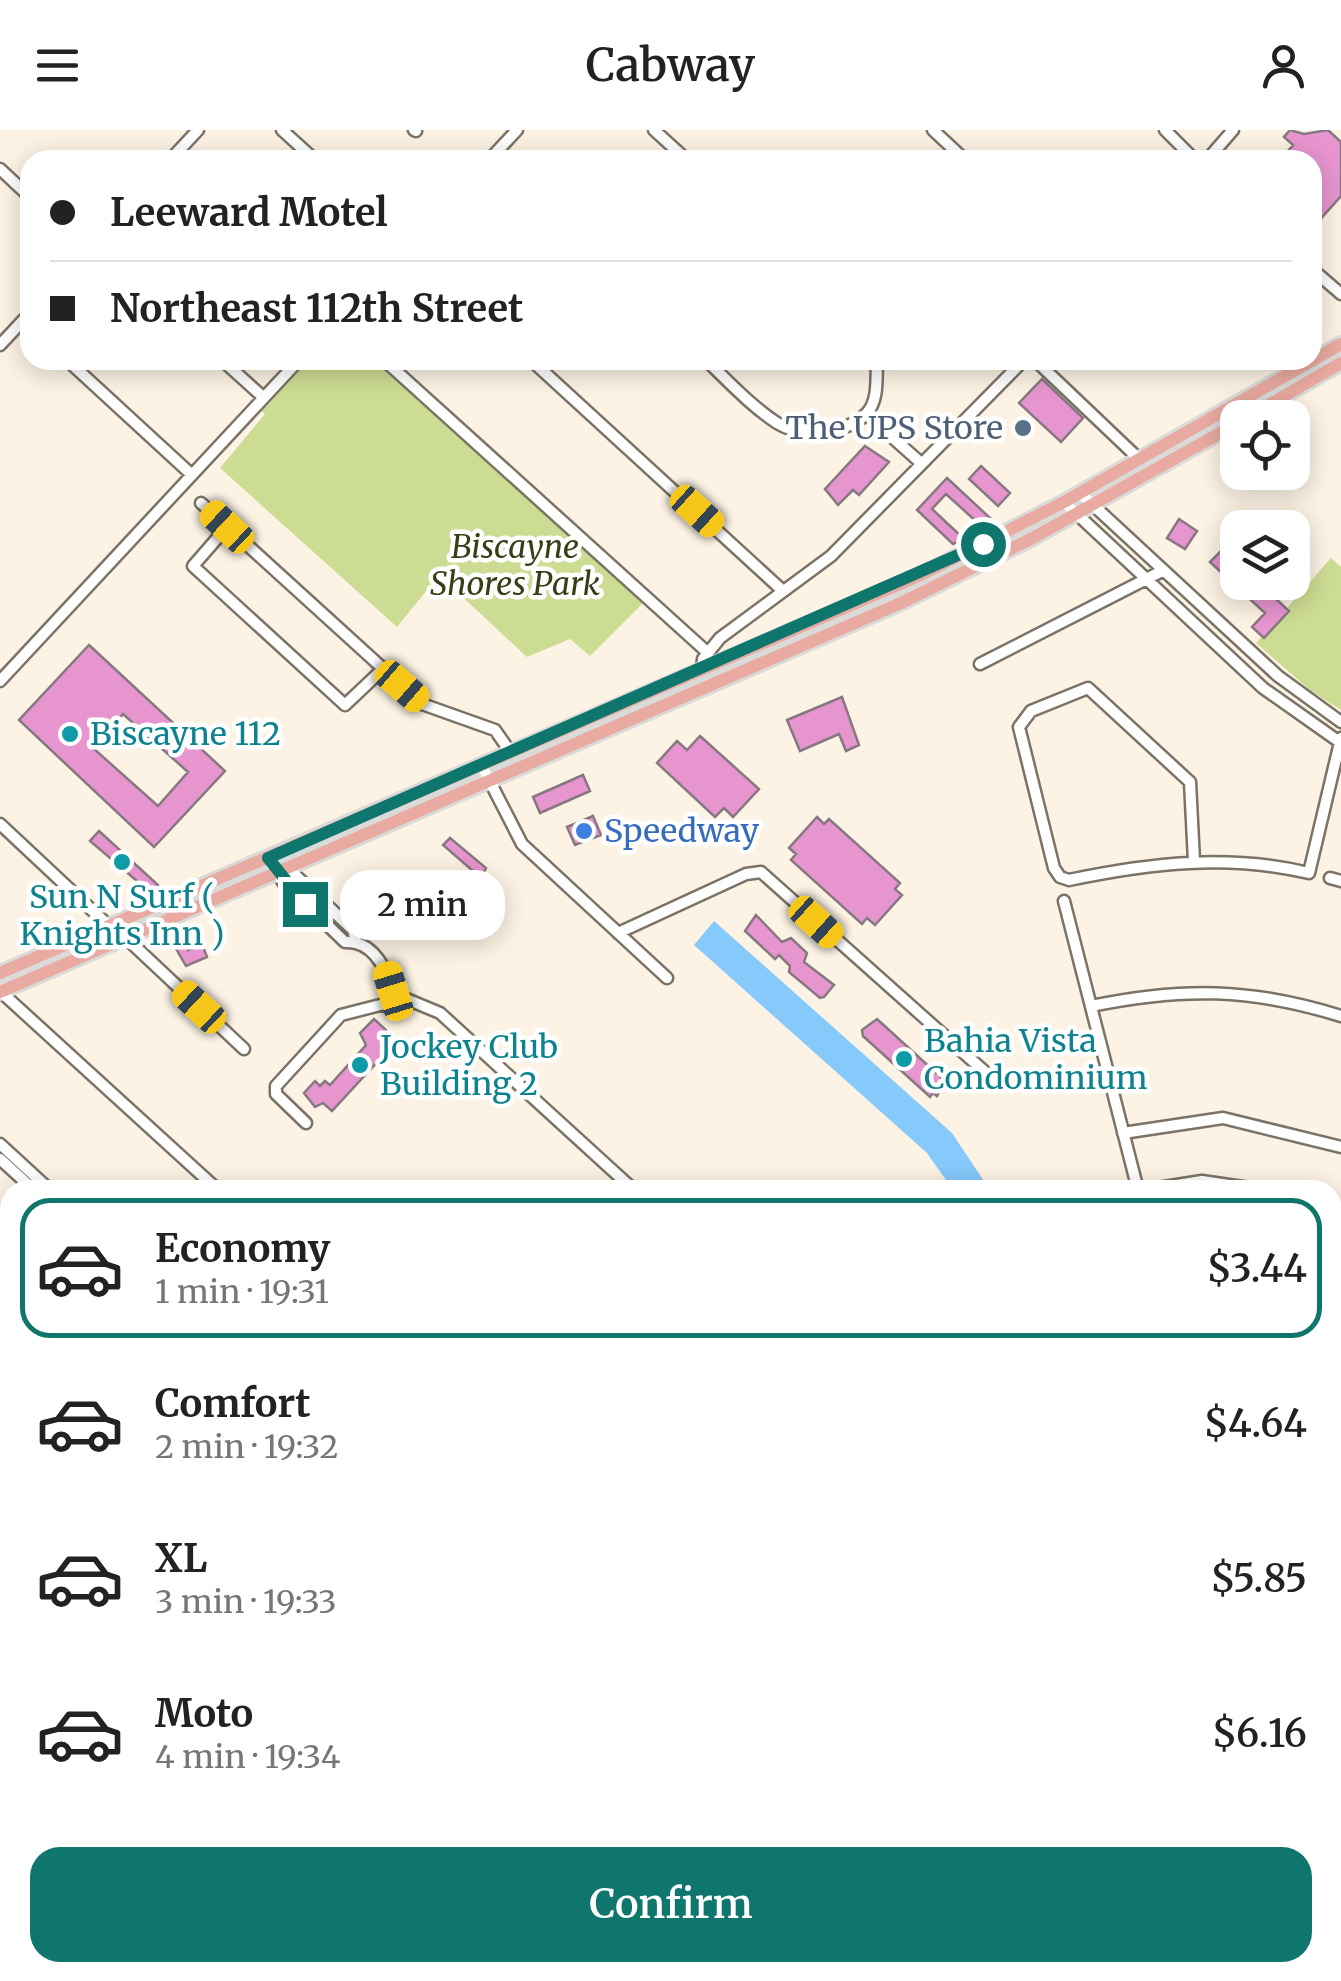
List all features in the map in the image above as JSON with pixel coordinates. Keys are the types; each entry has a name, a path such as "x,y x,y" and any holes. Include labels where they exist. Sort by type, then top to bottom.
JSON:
{"main road":[{"path":"1277,400 1341,363"},
{"path":"0,973 923,574 1064,502 1295,370"},
{"path":"0,992 936,586 1092,506 1220,432"},
{"path":"690,694 700,682 702,670"}],"street":[{"path":"179,150 198,130"},
{"path":"282,130 304,150"},
{"path":"498,150 517,130"},
{"path":"654,130 676,150"},
{"path":"932,130 955,150"},
{"path":"1165,130 1185,150"},
{"path":"1216,150 1233,130"},
{"path":"0,169 20,188"},
{"path":"1337,290 1341,303"},
{"path":"0,345 20,326"},
{"path":"78,370 192,475"},
{"path":"233,370 263,397"},
{"path":"0,681 289,370"},
{"path":"395,370 707,652"},
{"path":"542,370 783,592"},
{"path":"717,370 781,426 806,432 829,430 866,414 875,397 877,370"},
{"path":"702,670 707,652 831,556 1014,370"},
{"path":"1046,370 1140,459"},
{"path":"866,414 920,464"},
{"path":"1080,493 1278,676 1341,722"},
{"path":"1064,502 1263,688 1340,741 1310,873 1243,862 1194,861 1060,878 1019,727 1031,711 1088,688 1190,782 1194,861"},
{"path":"200,503 422,704 494,730 511,753"},
{"path":"227,527 192,566 346,705 382,669"},
{"path":"980,664 1162,571"},
{"path":"482,766 522,844 667,978"},
{"path":"0,824 110,927"},
{"path":"268,858 283,882 345,942 356,942 380,958 393,991 440,1013 623,1180"},
{"path":"280,872 294,874 353,930 356,942"},
{"path":"618,933 746,874 760,872 984,1071"},
{"path":"1064,901 1138,1180"},
{"path":"327,925 337,915"},
{"path":"126,938 244,1050"},
{"path":"384,1004 393,991"},
{"path":"0,992 207,1180"},
{"path":"1091,1006 1178,992 1231,992 1281,998 1341,1016"},
{"path":"306,1123 276,1094 276,1086 352,1009 384,1004 397,1012 404,998"},
{"path":"1124,1133 1223,1118 1341,1148"},
{"path":"0,1144 39,1180"},
{"path":"0,1159 23,1180"}],"green space":[{"name":"Biscayne Shores Park","path":"297,370 386,370 644,602 590,656 570,639 527,657 439,575 397,627 220,468 265,414 260,409"},
{"path":"1331,558 1341,567 1341,710 1311,691 1256,643 1294,600 1310,600 1310,582"}],"water":[{"path":"714,921 952,1133 983,1180 946,1180 927,1153 694,945"}],"building":[{"path":"1290,130 1304,134 1328,130 1341,142 1341,196 1322,217 1322,150 1289,150 1293,145 1284,137"},
{"path":"1042,379 1083,418 1061,442 1019,403"},
{"path":"865,446 889,462 859,495 853,490 838,505 825,489"},
{"path":"981,466 1010,493 998,506 969,479"},
{"path":"947,478 990,518 979,524 946,494 932,509 964,539 953,544 917,510"},
{"path":"1179,519 1197,531 1185,549 1167,538"},
{"path":"1220,552 1220,571 1210,562"},
{"path":"1251,600 1277,600 1289,611 1264,638 1252,627 1265,613"},
{"name":"Biscayne 112","path":"89,645 225,771 154,847 19,720","holes":["123,714 188,772 158,806 93,748"]},
{"path":"842,697 859,745 846,751 839,734 800,751 787,720"},
{"path":"700,736 759,789 733,817 724,808 715,817 657,763 677,741 687,750"},
{"name":"Speedway","path":"583,775 590,791 540,813 533,797"},
{"name":"Speedway","path":"593,816 601,835 575,845 567,827"},
{"path":"817,817 824,824 829,819 900,883 895,889 902,895 875,925 867,918 862,924 791,860 796,854 789,848"},
{"name":"Sun N Surf ( Knights Inn )","path":"99,831 158,885 151,893 90,841"},
{"path":"450,838 486,868 481,878 443,845"},
{"path":"756,915 782,942 791,938 807,953 804,962 834,985 824,997 820,998 789,972 790,966 779,955 775,959 745,931"},
{"path":"179,929 188,950 202,944 207,957 186,966 167,933"},
{"name":"Jockey Club Building 2","path":"374,1019 386,1030 382,1038 391,1047 332,1111 323,1103 315,1107 304,1093 315,1081 320,1086 325,1081 330,1085 366,1045 360,1033"},
{"name":"Bahia Vista Condominium","path":"877,1019 945,1081 937,1096 933,1093 930,1097 863,1036 862,1030"}],"place":[{"name":"The UPS Store","path":"1023,428"},
{"name":"Biscayne 112","path":"70,734"},
{"name":"Speedway","path":"584,831"},
{"name":"Sun N Surf ( Knights Inn )","path":"122,862"},
{"name":"Bahia Vista Condominium","path":"904,1059"},
{"name":"Jockey Club Building 2","path":"360,1065"}],"route":[{"path":"305,904 283,882 268,858 891,588 983,544"}]}
